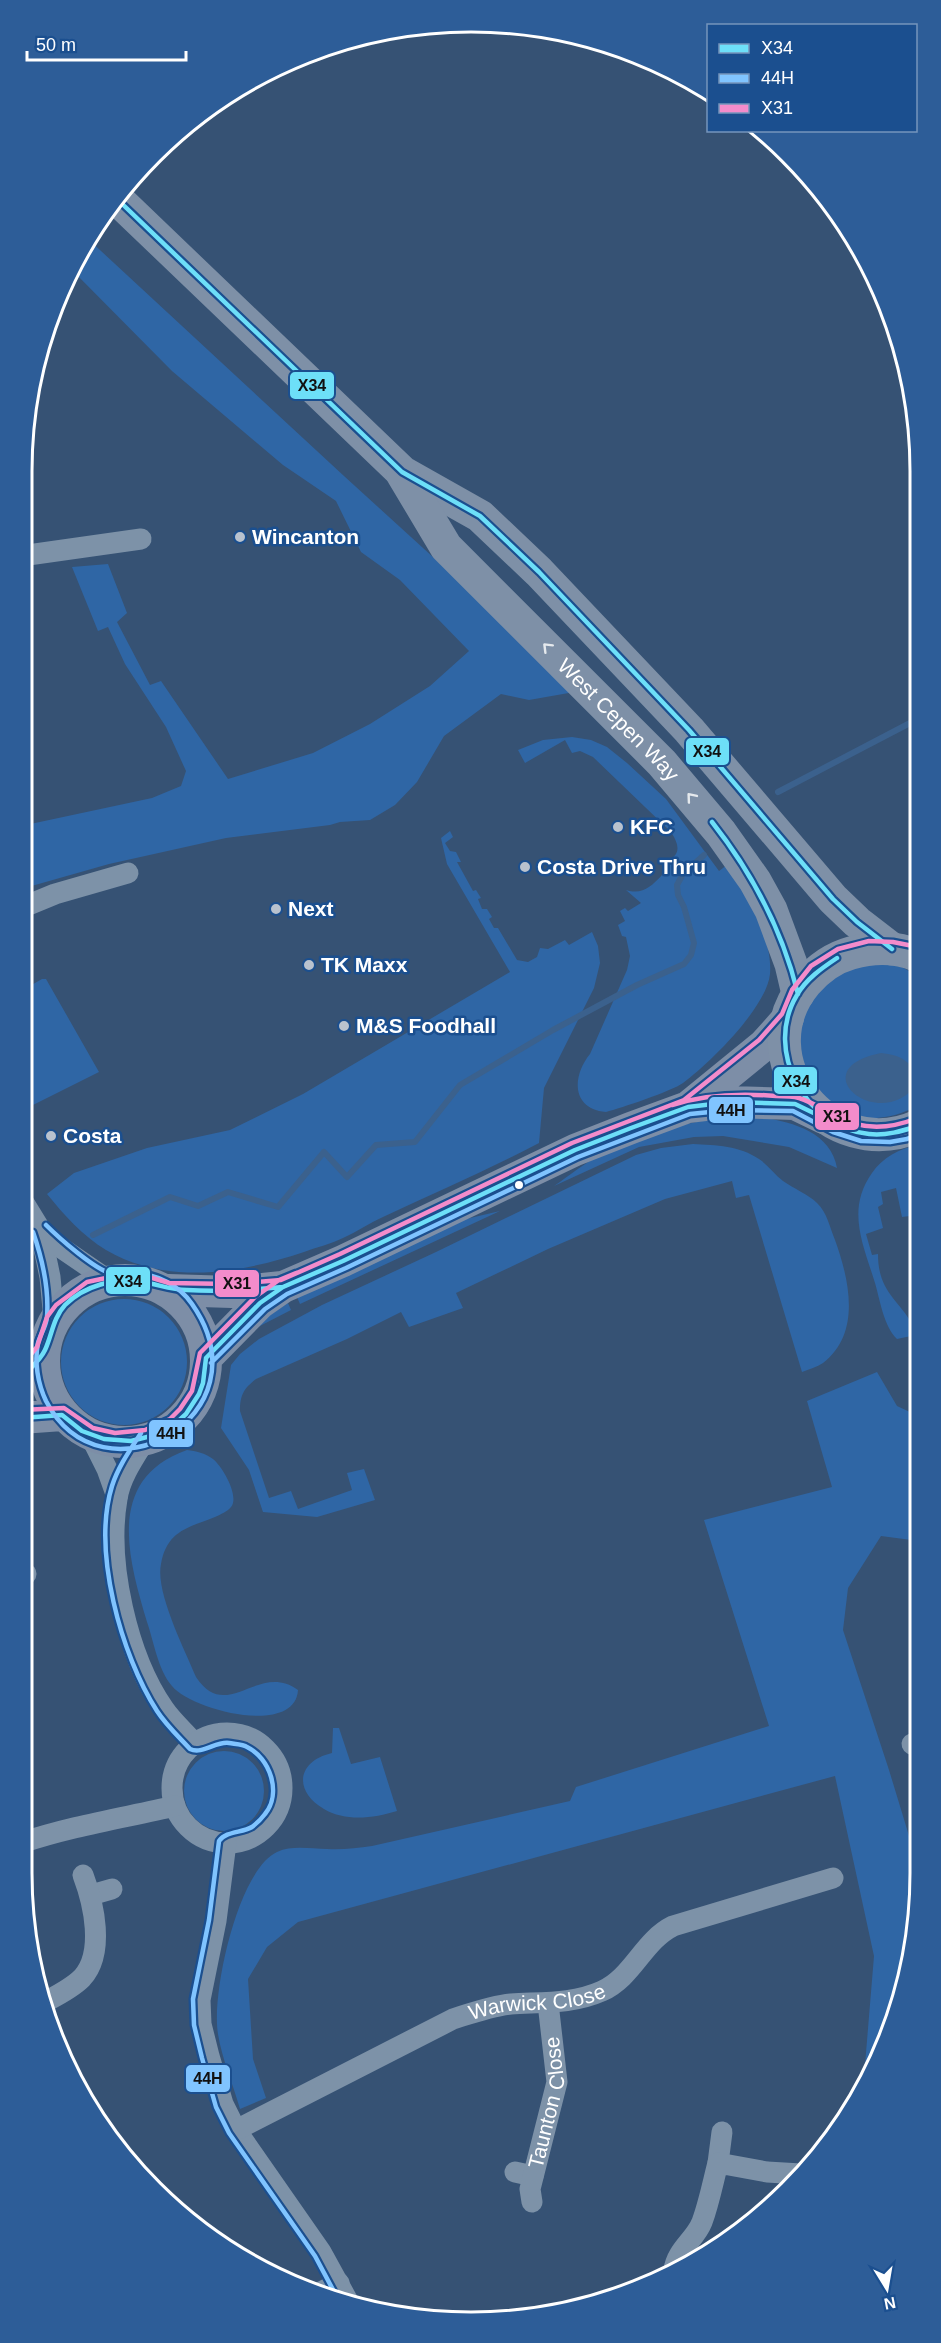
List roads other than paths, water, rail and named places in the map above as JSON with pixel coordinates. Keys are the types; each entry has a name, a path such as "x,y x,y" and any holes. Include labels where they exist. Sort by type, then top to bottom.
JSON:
{"highway":[{"name":"West Cepen Way","path":"122,203 402,472 480,516 539,572 689,730 833,899 857,922 910,953"},
{"name":"West Cepen Way","path":"402,472 446,547 662,763 721,833 755,881 771,910 791,964 793,1006 785,1046 790,1074 804,1098 824,1118"},
{"path":"793,1006 816,972 841,956 869,948 910,954"},
{"path":"824,1118 862,1134 889,1135 910,1130"}],"main road":[{"path":"688,1107 764,1045 793,1006"},
{"path":"206,1358 260,1303 283,1287 343,1261 575,1150 688,1107 730,1102 795,1104 824,1118"},
{"path":"168,1290 190,1312 201,1336 206,1358 203,1383 192,1405 174,1425 147,1437 115,1441 90,1435 62,1415 52,1396 45,1368 44,1351 54,1320 68,1302 90,1289 111,1282 138,1281 168,1290 232,1292 283,1287"},
{"path":"32,1365 44,1351"},
{"path":"32,1417 62,1415"}],"street":[{"path":"32,554 141,539"},
{"path":"32,903 55,894 128,873"},
{"path":"32,1216 40,1229 57,1245 111,1282"},
{"path":"40,1229 50,1277 54,1320"},
{"path":"90,1435 107,1469 117,1497"},
{"path":"147,1437 132,1461 117,1497 115,1557 124,1608 136,1651 165,1711 195,1744"},
{"path":"217,1734 241,1735 252,1739 271,1755 281,1778 280,1803 268,1824 250,1838 226,1843 213,1841 190,1829 181,1819 175,1806 172,1789 174,1772 182,1756 195,1744 217,1734"},
{"path":"32,1839 98,1821 111,1821 175,1806"},
{"path":"226,1843 216,1921 200,2000 201,2025 215,2081 236,2130 321,2252 344,2293"},
{"path":"50,1999 81,1978 92,1963 95,1936 91,1895 83,1875"},
{"name":"Warwick Close","path":"236,2130 453,2019 510,2004 548,2003 587,1997 614,1985 623,1978 666,1930 740,1910 801,1898 832,1878"},
{"path":"91,1895 112,1889"},
{"name":"Taunton Close","path":"532,2202 524,2174 556,2082 548,2003"},
{"path":"677,2260 702,2222 718,2163 722,2132"},
{"path":"718,2163 767,2172 790,2173"},
{"path":"329,2288 339,2283"}],"waterway":[{"path":"778,792 910,723"},
{"path":"93,1235 170,1197 198,1206 228,1192 278,1207 324,1152 347,1177 376,1145 415,1142 460,1085 553,1030 637,985 684,964 691,955 694,943 684,907 678,895 677,885 683,874 704,855"}],"place":[{"name":"Wincanton","path":"240,537"},
{"name":"KFC","path":"618,827"},
{"name":"Costa Drive Thru","path":"525,867"},
{"name":"Next","path":"276,909"},
{"name":"TK Maxx","path":"309,965"},
{"name":"M&S Foodhall","path":"344,1026"},
{"name":"Costa","path":"51,1136"}]}
